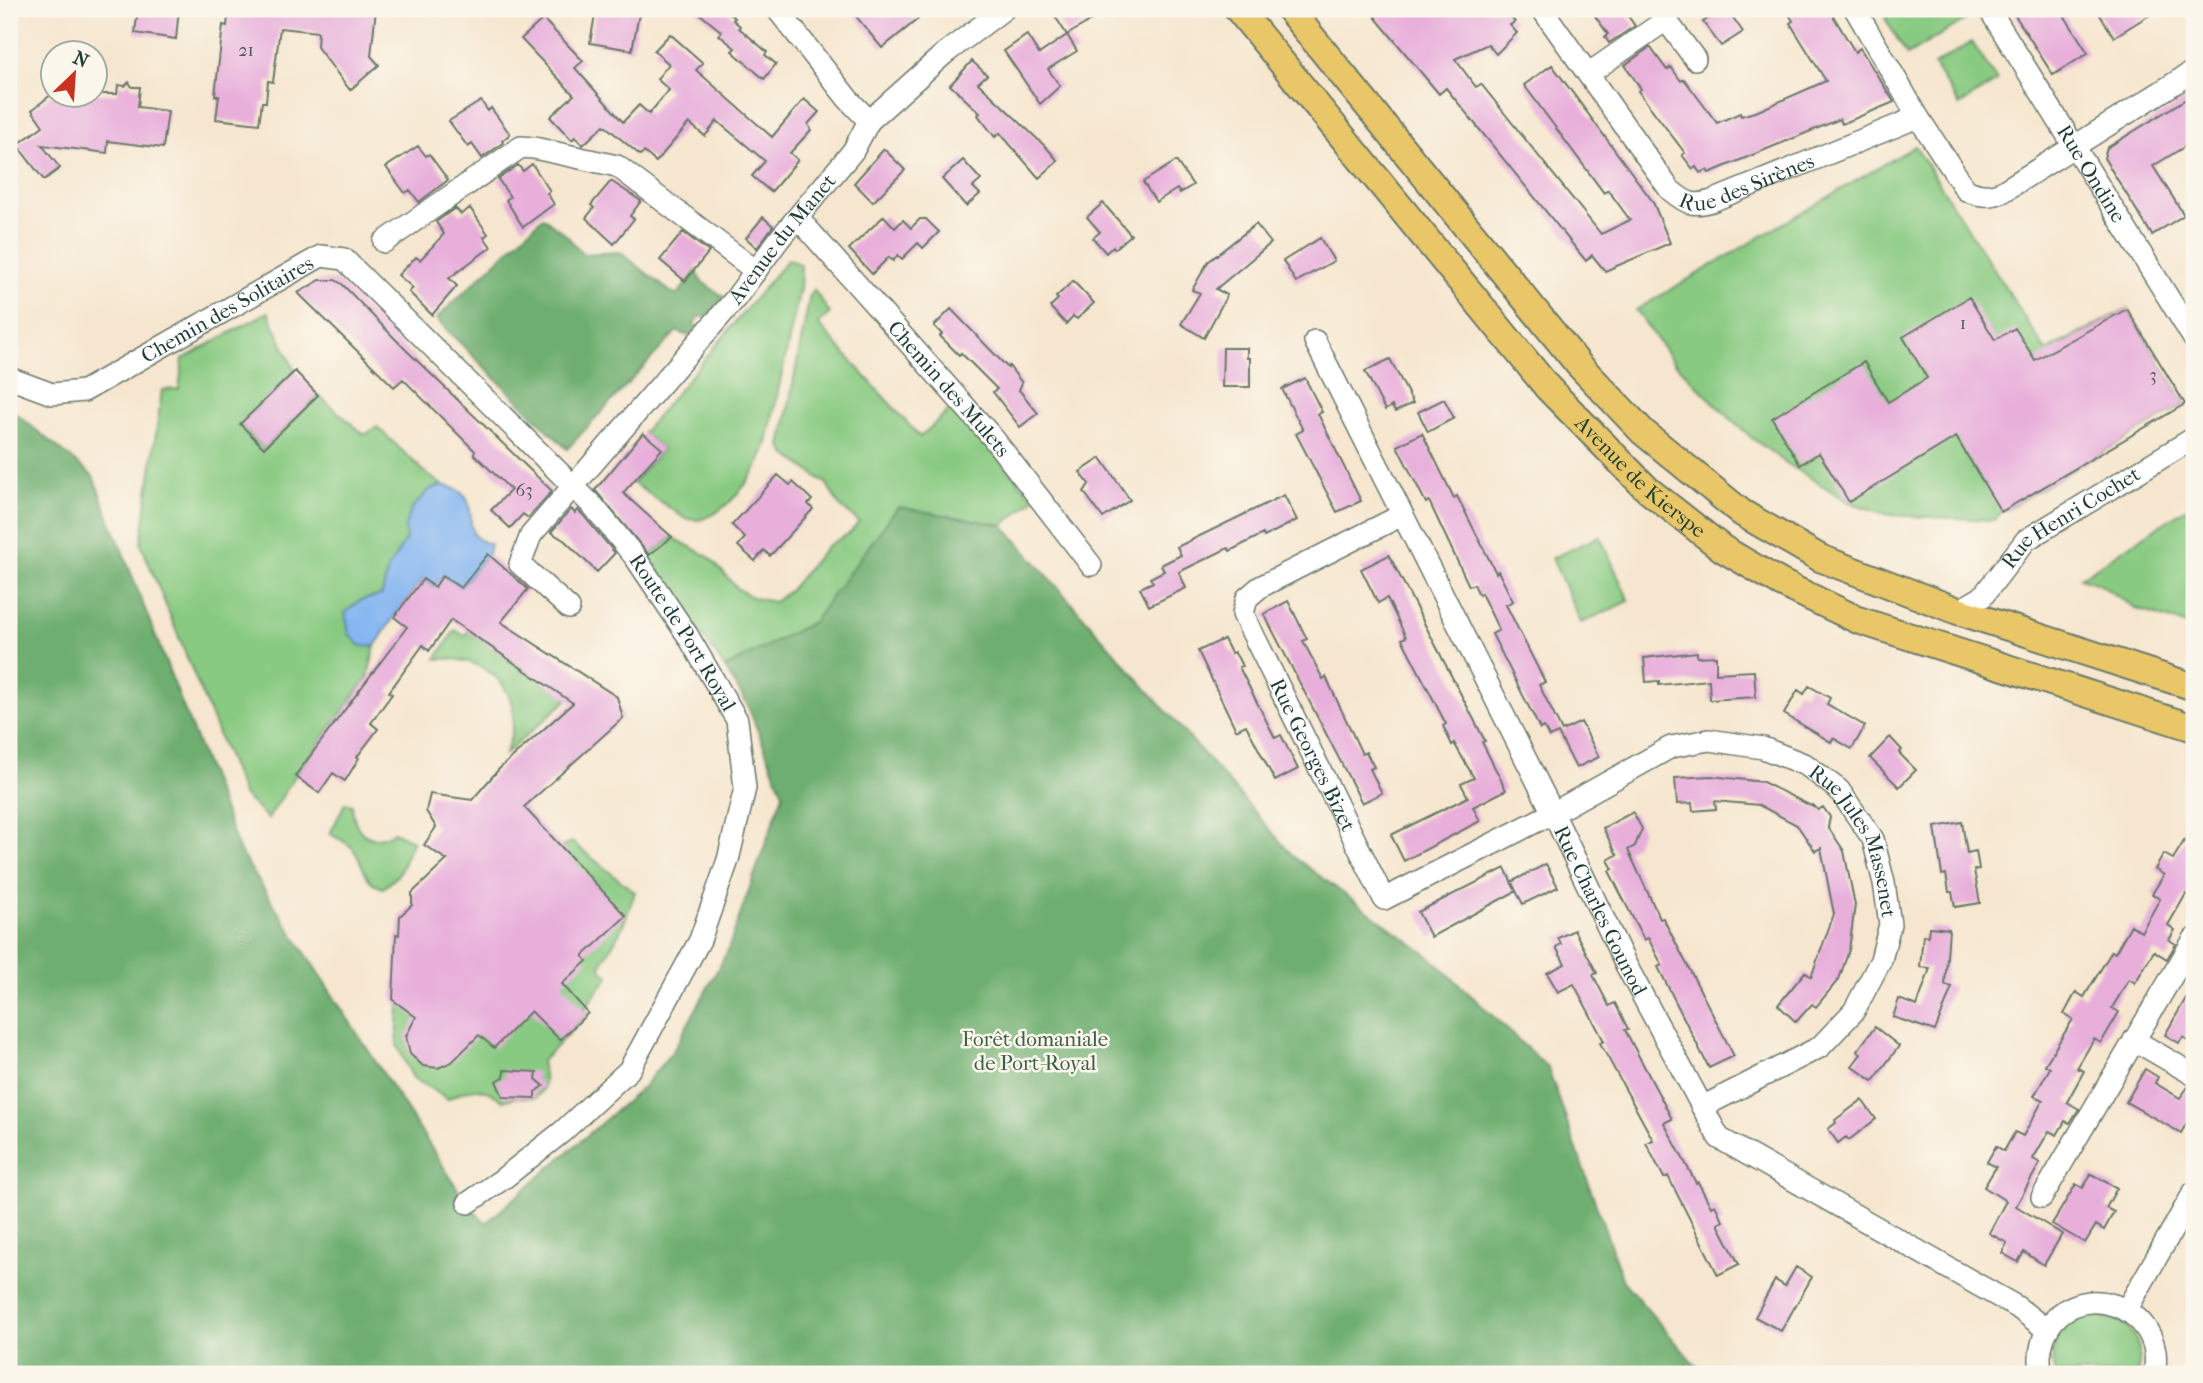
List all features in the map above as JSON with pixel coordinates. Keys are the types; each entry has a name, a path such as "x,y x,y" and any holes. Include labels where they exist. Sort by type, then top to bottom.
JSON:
{"main road":[{"name":"Avenue de Kierspe","path":"1238,9 1548,388 1648,490 1723,548 1781,583 1857,620 2194,728"},
{"name":"Avenue de Kierspe","path":"1289,9 1579,365 1643,432 1742,513 1820,558 1958,611 2194,687"}],"street":[{"path":"777,9 848,99 869,121"},
{"name":"Avenue du Manet","path":"569,608 520,564 531,536 735,299 853,151 869,121 944,54 1004,9"},
{"name":"Rue des Sirènes","path":"1542,9 1670,190 1684,202 1698,205 1918,117"},
{"path":"1855,9 1918,117 1966,190 1974,194 1991,197 2002,192 2194,71"},
{"name":"Rue Ondine","path":"1989,9 2194,339"},
{"path":"1588,75 1663,14 1695,59"},
{"path":"384,242 521,148 534,148 617,166 756,271"},
{"name":"Chemin des Mulets","path":"798,218 993,438 1091,565"},
{"name":"Chemin des Solitaires","path":"9,378 52,394 84,391 321,256 344,259 574,486"},
{"name":"Rue Charles Gounod","path":"1315,341 1553,813 1626,965 1719,1138 1995,1294 2047,1330"},
{"name":"Rue Henri Cochet","path":"1958,611 1982,597 2026,540 2194,438"},
{"name":"Route de Port Royal","path":"468,1203 562,1132 629,1070 700,940 728,860 745,788 737,720 688,636 635,557 574,486"},
{"name":"Rue Georges Bizet","path":"1402,515 1260,587 1247,598 1243,614 1384,899 1553,813"},
{"name":"Rue Jules Massenet","path":"1553,813 1671,747 1709,740 1763,748 1806,765 1839,790 1872,839 1884,883 1890,924 1881,960 1854,1011 1820,1047 1702,1107"},
{"path":"2042,1197 2194,939"},
{"path":"2134,1040 2194,1075"},
{"path":"2127,1309 2194,1192"},
{"path":"2042,1374 2040,1348 2047,1330 2059,1316 2092,1302 2110,1303 2127,1309 2141,1321 2151,1336 2156,1353 2154,1374"}],"green space":[{"path":"1900,9 1976,9 1978,12 1907,55 1885,18"},
{"path":"1972,42 1997,81 1959,105 1934,65"},
{"path":"1915,146 2046,351 2127,309 2185,404 2001,512 1994,520 1889,515 1849,502 1786,463 1752,438 1672,360 1636,310"},
{"path":"543,217 566,235 583,254 620,252 672,293 678,294 696,271 701,281 724,297 708,316 699,317 694,324 699,328 688,336 677,331 567,449 436,319"},
{"path":"788,259 801,265 800,288 767,443 757,467 731,501 716,513 700,520 686,519 633,483 662,449 643,433"},
{"path":"814,290 830,313 818,324 920,437 954,406 1034,499 1003,525 898,507 813,622 725,668 648,556 672,537 709,557 738,589 754,598 774,602 790,590 827,546 850,533 859,522 839,505 827,484 786,454 781,446 810,295"},
{"path":"268,312 295,371 240,424 264,448 318,395 365,435 377,427 442,485 429,490 405,526 406,539 388,569 382,595 359,601 361,646 375,646 368,677 295,776 268,819 243,795 141,544 162,390 179,389 183,359"},
{"name":"Forêt domaniale de Port-Royal","path":"9,408 93,476 240,852 469,1206 486,1223 643,1087 675,1048 727,952 783,794 747,704 725,668 813,622 898,507 1003,525 1294,857 1429,956 1548,1068 1623,1281 1703,1374 9,1374"},
{"path":"2194,503 2194,627 2137,609 2099,584 2080,578"},
{"path":"1600,536 1629,601 1581,623 1552,558"},
{"path":"455,630 465,636 468,631 568,699 505,754 513,722 511,702 506,690 498,679 476,665 464,661 436,659"},
{"path":"345,803 352,805 359,829 369,837 376,838 393,832 413,841 400,872 383,888 367,877 351,847 330,834"},
{"path":"572,842 635,892 622,928 601,965 602,971 609,976 585,1008 588,1013 541,1062 544,1086 535,1098 516,1097 503,1101 488,1092 476,1089 448,1099 413,1078 397,1045 399,1004 561,847"},
{"path":"2091,1315 2114,1320 2131,1332 2139,1350 2137,1374 2055,1374 2053,1353 2059,1336 2072,1323"}],"water":[{"path":"442,485 457,490 466,497 473,533 479,540 490,544 488,554 461,588 443,576 435,587 423,579 375,646 361,646 349,634 345,613 359,601 382,595 388,569 406,539 405,526 412,508 429,490"}],"building":[{"path":"138,9 179,9 176,39 135,33"},
{"path":"229,9 376,9 371,56 379,65 350,90 317,47 318,32 280,28 273,82 268,81 266,102 262,102 259,124 216,119 219,96 215,96 223,25 227,26"},
{"path":"596,9 640,9 632,50 590,43"},
{"path":"694,9 724,9 735,18 733,20 739,28 767,52 765,55 776,64 764,79 732,51 735,48 719,35 722,32"},
{"path":"850,9 910,9 918,19 882,48"},
{"path":"1066,9 1109,9 1067,35 1055,16"},
{"path":"1382,9 1504,9 1515,22 1510,25 1517,33 1496,54 1488,44 1455,59 1476,87 1481,84 1601,234 1630,220 1608,190 1604,193 1524,85 1552,65 1653,202 1670,243 1605,271 1592,255 1586,261 1446,88 1439,94 1375,17"},
{"path":"1608,9 1623,9 1635,26 1609,43 1605,37 1608,34 1595,16"},
{"path":"1707,9 1727,9 1743,32 1721,46 1703,22 1712,16"},
{"path":"1786,9 1829,9 1855,52 1860,48 1894,102 1842,124 1840,119 1709,173 1707,170 1700,173 1696,167 1693,169 1682,155 1685,153 1638,91 1641,89 1625,65 1650,47 1667,70 1671,67 1681,81 1684,79 1717,123 1740,113 1741,116 1758,111 1826,81 1790,23 1793,21"},
{"path":"2011,9 2060,9 2088,53 2053,75"},
{"path":"2096,9 2159,9 2114,37"},
{"path":"543,19 583,61 575,68 623,122 639,105 649,114 669,90 657,79 669,64 654,51 670,34 703,63 696,70 772,137 804,99 819,112 808,124 811,130 790,153 798,160 771,192 752,176 765,161 717,121 705,136 689,123 656,162 644,152 640,155 604,125 583,145 575,137 572,140 550,117 574,95 521,39"},
{"path":"1027,35 1039,54 1067,35 1077,51 1048,69 1060,86 1040,104 1004,51"},
{"path":"972,61 987,75 978,83 1058,161 1039,178 1000,133 995,137 978,115 980,113 950,85"},
{"path":"129,82 132,87 140,87 138,107 168,111 163,148 108,141 107,153 42,145 60,168 44,180 17,145 43,126 32,110 38,105 38,108 108,108 108,94 117,94 118,85 125,86"},
{"path":"2194,94 2194,141 2153,166 2184,215 2152,235 2104,158 2107,148"},
{"path":"481,101 488,111 491,108 510,134 503,143 482,158 472,144 468,147 449,121"},
{"path":"418,146 426,156 429,154 448,180 419,202 410,190 405,193 386,167"},
{"path":"884,149 905,170 873,202 854,183"},
{"path":"963,160 981,180 973,187 980,194 966,206 942,179"},
{"path":"1176,161 1193,185 1180,193 1177,189 1156,202 1143,182"},
{"path":"532,164 550,191 547,193 554,204 523,227 506,200 510,197 498,179 518,165 523,171"},
{"path":"611,181 641,201 630,216 634,219 614,244 586,218 594,208 591,205"},
{"path":"1103,203 1131,235 1106,253 1093,238 1100,232 1087,217"},
{"path":"455,208 461,214 470,208 488,234 484,237 491,247 449,278 457,286 432,315 409,292 413,288 398,275 416,257 420,260 444,234 436,222"},
{"path":"884,216 895,228 903,220 911,228 920,219 926,219 939,232 923,248 918,243 902,259 898,255 893,261 889,257 872,274 849,249"},
{"path":"763,217 773,226 757,248 746,238"},
{"path":"1256,224 1271,243 1216,289 1227,295 1204,338 1181,324 1200,293 1192,290 1208,262"},
{"path":"683,232 709,252 685,281 660,260"},
{"path":"1320,238 1334,261 1296,282 1283,261"},
{"path":"320,280 335,280 342,284 552,491 528,518 523,514 510,528 491,510 511,490 403,379 394,387 298,293"},
{"path":"1073,281 1094,303 1077,319 1073,316 1066,324 1050,307 1058,299 1056,297"},
{"path":"1969,297 1995,340 2015,328 2035,360 2127,309 2185,404 2001,512 1956,437 1849,502 1819,453 1800,465 1772,418 1864,362 1888,402 1927,378 1903,337"},
{"path":"951,309 1008,368 1009,366 1022,383 1019,390 1038,413 1020,427 993,392 997,389 940,336 942,334 934,326"},
{"path":"1223,348 1247,348 1247,358 1250,358 1250,387 1222,387"},
{"path":"1390,359 1413,403 1395,412 1392,406 1385,410 1365,371"},
{"path":"295,371 318,395 264,448 240,424"},
{"path":"1305,378 1322,412 1318,414 1361,501 1337,512 1296,434 1303,430 1282,389"},
{"path":"1444,399 1454,418 1428,432 1418,412"},
{"path":"643,433 662,449 623,493 672,537 649,555 595,490"},
{"path":"1422,433 1454,498 1457,496 1513,601 1506,605 1545,682 1539,685 1562,731 1581,722 1599,757 1576,768 1558,733 1549,737 1544,727 1540,729 1492,634 1499,630 1481,593 1479,595 1474,584 1469,586 1429,501 1426,503 1397,446"},
{"path":"1101,458 1130,500 1103,518 1084,492 1089,484 1080,472"},
{"path":"778,475 790,485 793,482 812,500 808,504 813,509 770,556 764,550 755,561 738,546 745,538 732,525"},
{"path":"1284,495 1297,520 1264,537 1263,534 1230,551 1228,548 1179,572 1186,588 1149,606 1140,588 1153,582 1150,578 1164,571 1161,565 1181,555 1177,547"},
{"path":"571,509 575,513 578,510 584,516 615,553 597,572 565,541 551,532"},
{"path":"488,554 528,589 501,622 617,697 623,718 524,807 626,916 583,956 587,961 562,984 588,1013 560,1040 531,1011 494,1048 479,1035 452,1062 438,1068 423,1066 410,1054 406,1036 416,1017 393,1000 396,934 399,935 400,916 412,905 412,893 447,860 424,845 436,827 426,811 430,794 472,800 499,769 573,703 451,620 429,651 423,645 389,692 392,694 371,723 378,729 357,757 359,758 345,781 333,773 319,793 295,776 407,627 394,617 423,579 435,587 442,576 461,588"},
{"path":"1389,555 1485,741 1482,742 1506,790 1473,807 1480,821 1404,861 1391,835 1468,797 1461,784 1474,778 1454,743 1452,745 1443,726 1446,724 1402,639 1406,637 1387,598 1378,603 1361,569"},
{"path":"1288,601 1307,639 1303,641 1323,679 1326,677 1362,754 1366,752 1374,767 1370,769 1382,793 1362,803 1264,614"},
{"path":"1224,639 1231,653 1234,652 1238,658 1242,666 1239,667 1275,738 1281,735 1298,769 1275,781 1246,725 1236,730 1198,651"},
{"path":"1697,652 1697,657 1716,656 1716,673 1754,671 1756,697 1710,700 1709,680 1659,685 1659,681 1646,682 1644,658"},
{"path":"1809,686 1830,698 1827,704 1865,726 1852,749 1833,738 1831,742 1784,714 1798,690 1804,694"},
{"path":"1890,737 1902,750 1899,753 1916,770 1899,787 1870,758"},
{"path":"1711,776 1763,782 1813,807 1812,804 1818,810 1823,807 1830,817 1828,827 1844,851 1855,905 1849,950 1839,979 1816,1007 1812,1004 1796,1022 1778,1005 1805,972 1811,977 1834,914 1821,848 1815,851 1797,825 1759,805 1715,801 1716,809 1693,811 1692,803 1677,804 1675,778"},
{"path":"1633,812 1642,829 1635,846 1628,850 1660,919 1663,918 1734,1056 1709,1068 1658,967 1662,965 1648,938 1644,940 1609,871 1613,869 1608,860 1617,855 1603,828"},
{"path":"1962,822 1967,853 1976,851 1979,869 1974,870 1980,903 1955,907 1946,874 1942,875 1935,827"},
{"path":"2194,825 2194,899 2186,894 2168,925 2175,930 2169,940 2176,944 2167,959 2154,951 2135,983 2129,979 2112,1008 2119,1012 2101,1043 2094,1039 2077,1068 2084,1071 2067,1102 2079,1109 2070,1123 2065,1121 2057,1135 2049,1131 2033,1159 2040,1163 2016,1206 2062,1234 2044,1265 2024,1252 2018,1262 2002,1253 2007,1243 1989,1233 2006,1201 1984,1187 1996,1167 1987,1162 1996,1146 2004,1151 2015,1132 2023,1136 2043,1100 2034,1096 2050,1068 2045,1065 2073,1019 2064,1014 2076,992 2084,997 2131,925 2141,932 2160,899 2152,894 2164,875 2155,869 2164,854 2173,859"},
{"path":"1546,864 1558,887 1523,904 1511,882"},
{"path":"1505,868 1516,891 1431,937 1418,912"},
{"path":"1929,927 1949,929 1945,985 1952,987 1935,1031 1893,1017 1899,999 1917,1006 1930,968 1920,967 1923,935 1928,936"},
{"path":"1574,930 1597,973 1593,975 1609,1006 1615,1003 1628,1029 1625,1030 1672,1119 1664,1123 1696,1183 1698,1182 1711,1207 1715,1205 1723,1221 1718,1224 1739,1264 1718,1275 1668,1176 1664,1178 1646,1143 1653,1140 1600,1043 1604,1041 1574,984 1558,992 1547,973 1565,964 1556,947 1561,944 1558,938"},
{"path":"2194,984 2194,1044 2183,1037 2179,1043 2165,1035"},
{"path":"1875,1027 1899,1046 1873,1081 1852,1066 1861,1054 1857,1051"},
{"path":"2145,1069 2158,1077 2155,1083 2180,1098 2188,1087 2194,1088 2194,1110 2181,1133 2126,1102"},
{"path":"504,1070 537,1072 536,1079 544,1086 535,1092 535,1098 503,1097 496,1081 504,1077"},
{"path":"1862,1100 1876,1119 1849,1140 1846,1137 1838,1143 1828,1129 1836,1123 1835,1120"},
{"path":"2091,1174 2117,1188 2106,1208 2114,1212 2104,1230 2096,1225 2085,1243 2052,1224 2076,1184 2083,1188"},
{"path":"1796,1267 1812,1277 1781,1331 1755,1317 1775,1280 1785,1286"}]}
